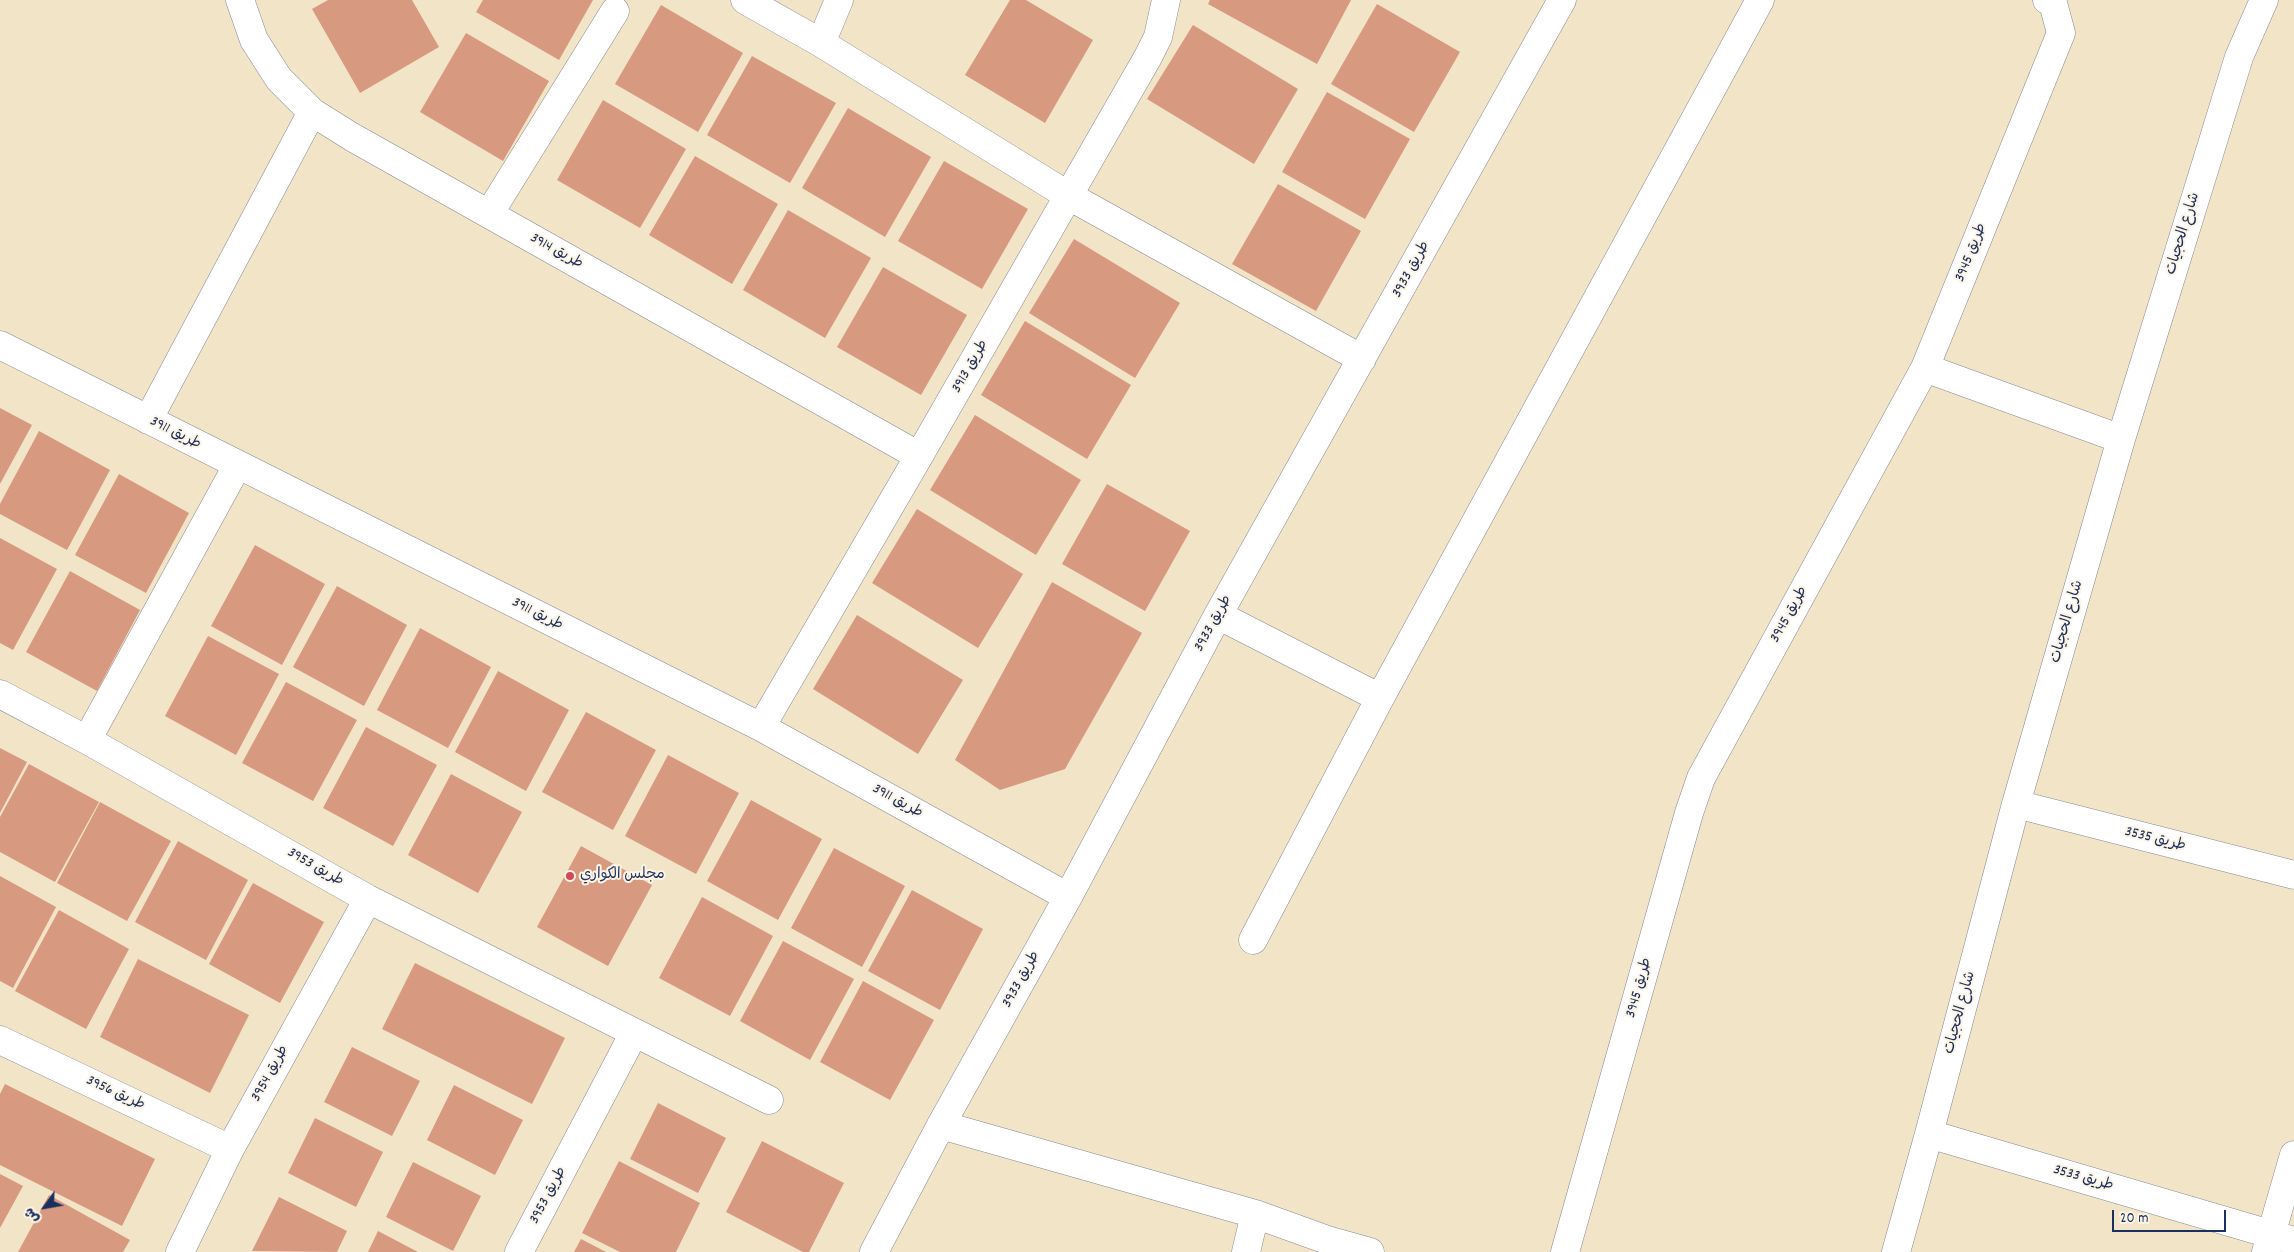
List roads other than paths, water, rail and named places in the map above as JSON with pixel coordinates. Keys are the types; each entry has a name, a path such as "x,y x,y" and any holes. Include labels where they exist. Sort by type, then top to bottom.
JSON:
{"street":[{"name":"طريق 3914","path":"240,0 254,40 279,78 312,112 919,456"},
{"path":"745,0 821,43 1069,196 1362,359"},
{"path":"821,43 839,0"},
{"name":"طريق 3913","path":"761,727 1069,196 1158,37 1166,0"},
{"name":"طريق 3933","path":"874,1252 941,1125 1068,897 1218,615 1562,0"},
{"path":"1254,940 1380,698 1760,0"},
{"name":"طريق 3945","path":"1565,1252 1689,813 1701,778 1925,368 2061,33 2052,3 2047,0"},
{"name":"شارع الحجيات","path":"1896,1252 2016,804 2121,439 2255,7"},
{"path":"489,214 615,11"},
{"path":"148,420 312,112"},
{"name":"طريق 3911","path":"0,345 237,466 761,727 1068,897"},
{"path":"1925,368 2121,439"},
{"path":"87,740 237,466"},
{"path":"1218,615 1380,698"},
{"name":"طريق 3953","path":"0,694 87,740 368,899 769,1100"},
{"name":"طريق 3535","path":"2016,804 2294,875"},
{"name":"طريق 3954","path":"180,1252 230,1149 368,899"},
{"name":"طريق 3953","path":"519,1252 634,1033"},
{"name":"طريق 3956","path":"0,1040 230,1149"},
{"path":"941,1125 1255,1214 1326,1240 1370,1252"},
{"name":"طريق 3533","path":"1929,1134 2277,1243"},
{"path":"2277,1243 2294,1155"},
{"path":"1246,1252 1255,1214"}],"place":[{"name":"مجلس الكواري","path":"570,876"}]}
